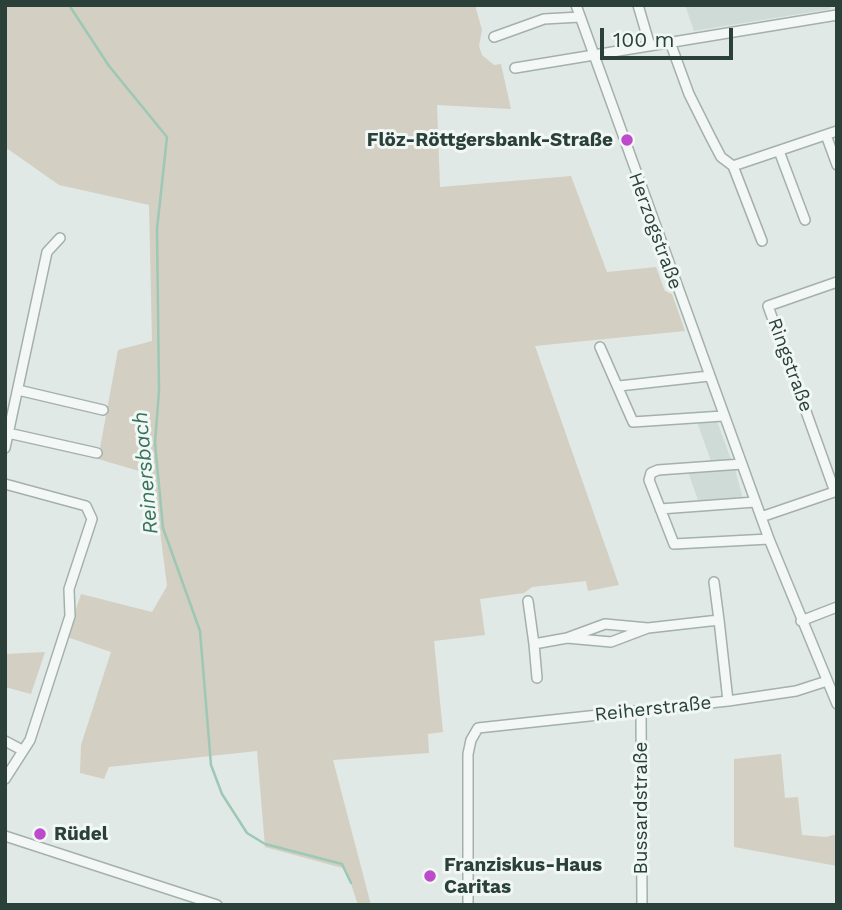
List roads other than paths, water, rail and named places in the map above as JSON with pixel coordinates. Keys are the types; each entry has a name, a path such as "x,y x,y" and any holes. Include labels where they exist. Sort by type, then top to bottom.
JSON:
{"street":[{"name":"Herzogstraße","path":"576,5 755,502 801,621 837,704"},
{"path":"638,5 650,46"},
{"path":"515,68 837,15"},
{"path":"494,37 544,19 580,17"},
{"path":"670,42 689,94 710,136 721,157 733,166 762,241"},
{"path":"733,166 837,131"},
{"path":"825,135 837,165"},
{"path":"779,151 805,220"},
{"path":"5,448 47,252 60,238"},
{"name":"Ringstraße","path":"836,491 768,306 837,282"},
{"path":"600,347 615,386 709,376"},
{"path":"619,386 633,422 723,416"},
{"path":"18,390 103,410"},
{"path":"8,433 97,453"},
{"path":"742,464 652,472 649,480 671,540 678,545 769,539"},
{"path":"5,484 86,506 92,519 69,589 70,616 30,740 5,779"},
{"path":"761,517 836,491"},
{"path":"660,509 755,502"},
{"path":"714,582 728,701"},
{"path":"528,601 537,678"},
{"path":"801,621 837,607"},
{"path":"534,644 567,638 606,624 648,628 719,620"},
{"path":"567,638 611,642 648,628"},
{"name":"Reiherstraße","path":"468,905 468,754 471,740 478,728 728,701 783,693 827,681"},
{"name":"Bussardstraße","path":"641,711 642,905"},
{"path":"5,741 22,750"},
{"path":"5,836 216,905"}],"waterway":[{"name":"Reinersbach","path":"69,5 109,66 167,137 157,229 159,391 155,443 163,528 200,631 211,765 222,794 247,833 265,844 342,864 351,883"}],"place":[{"name":"Flöz-Röttgersbank-Straße","path":"627,140"},
{"name":"Rüdel","path":"40,834"},
{"name":"Franziskus-Haus Caritas","path":"430,876"}]}
